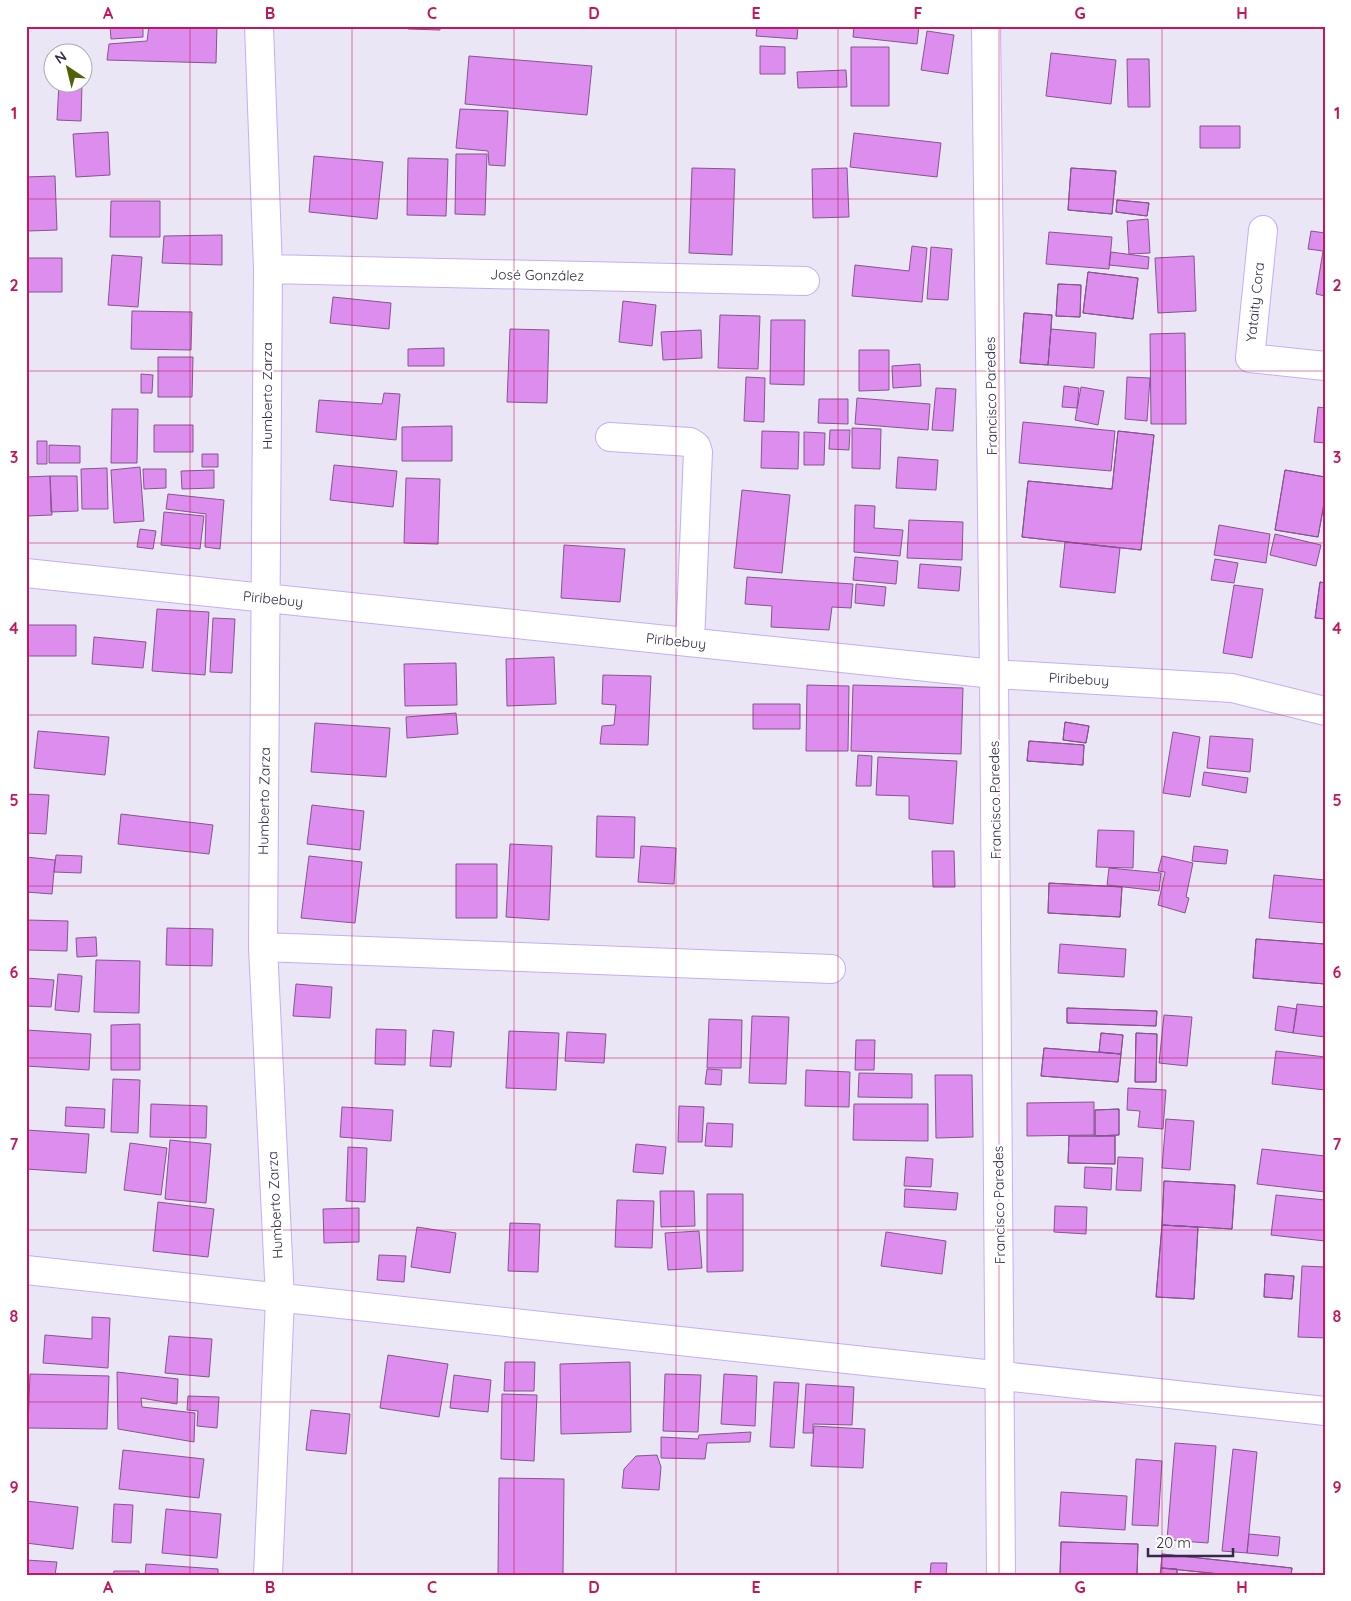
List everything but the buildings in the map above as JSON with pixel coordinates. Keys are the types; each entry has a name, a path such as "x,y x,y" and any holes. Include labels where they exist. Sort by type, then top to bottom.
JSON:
{"street":[{"name":"Humberto Zarza","path":"260,26 268,269 263,947 280,1299 268,1575"},
{"name":"Francisco Paredes","path":"986,26 1001,1375 1001,1575"},
{"name":"Yataity Cora","path":"1263,230 1250,358 1325,366"},
{"name":"José González","path":"268,269 805,281"},
{"path":"610,437 690,442 696,446 698,452 690,642"},
{"name":"Piribebuy","path":"26,573 994,674 1232,688 1325,711"},
{"path":"263,947 831,969"},
{"path":"26,1270 1325,1411"}]}
